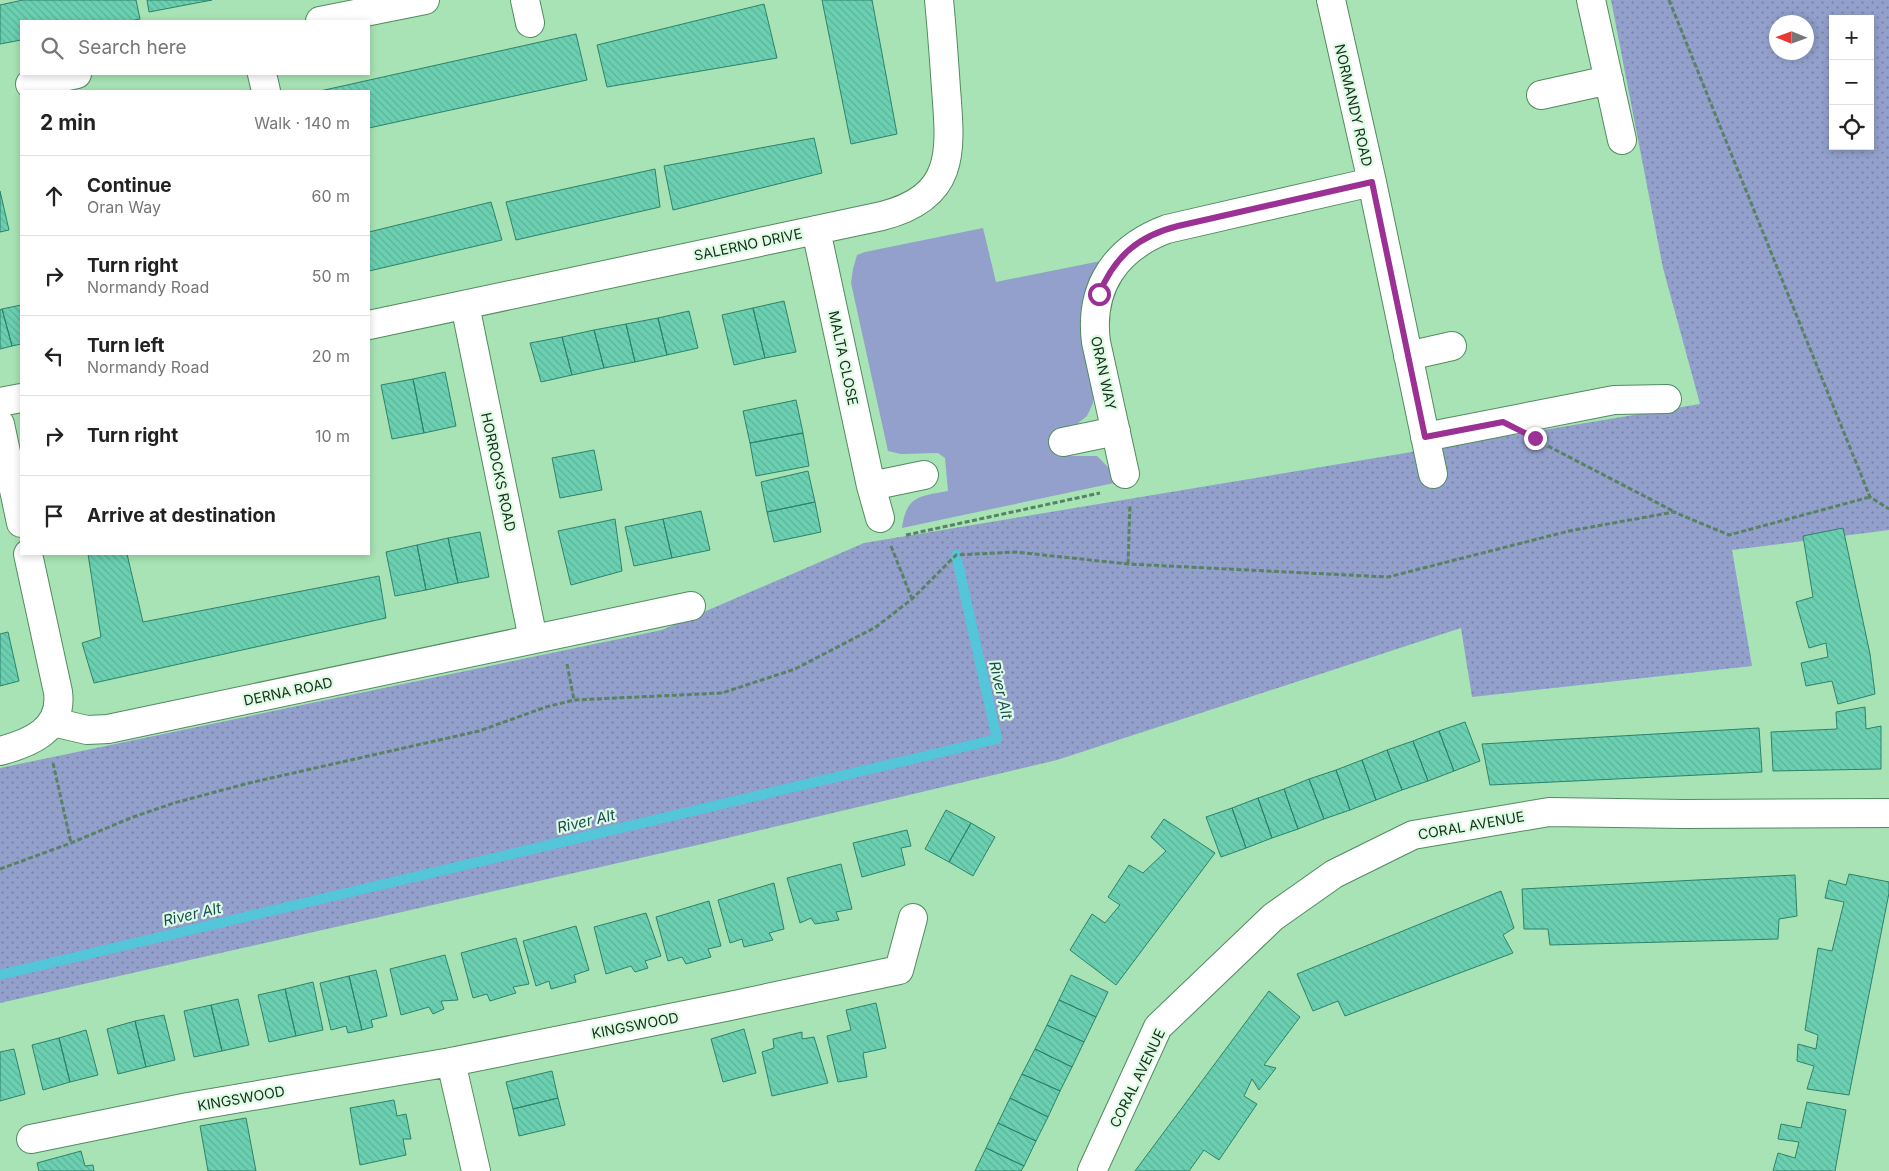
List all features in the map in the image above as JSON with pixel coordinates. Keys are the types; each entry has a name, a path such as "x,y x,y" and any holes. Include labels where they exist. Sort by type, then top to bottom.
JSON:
{"street":[{"path":"325,20 424,0"},
{"name":"SALERNO DRIVE","path":"370,325 899,212 922,199 930,191 941,174 948,154 949,140 939,0"},
{"name":"NORMANDY ROAD","path":"1331,0 1372,182 1433,474"},
{"path":"1591,0 1622,140"},
{"path":"262,75 266,90"},
{"path":"30,84 74,80"},
{"path":"1541,95 1609,80"},
{"name":"ORAN WAY","path":"1128,480 1094,326 1099,294 1106,279 1124,254 1145,238 1167,229 1372,182"},
{"name":"MALTA CLOSE","path":"816,230 871,486 884,528"},
{"name":"HORROCKS ROAD","path":"465,305 533,639"},
{"path":"1408,356 1452,346"},
{"path":"0,402 20,398"},
{"path":"1425,437 1614,400 1667,399"},
{"path":"0,424 20,518"},
{"path":"1063,442 1116,430"},
{"path":"871,486 924,475"},
{"path":"0,751 23,744 49,726 58,706 59,699 28,555"},
{"name":"DERNA ROAD","path":"49,726 87,730 108,729 691,606"},
{"name":"CORAL AVENUE","path":"1092,1171 1158,1028 1273,917 1334,874 1413,835 1549,812 1684,814 1889,813"},
{"name":"KINGSWOOD","path":"31,1138 188,1107 451,1062 899,970 913,918"},
{"path":"451,1062 476,1171"}],"path":[{"path":"1669,0 1870,497 1889,509"},
{"path":"1503,422 1674,512 1729,535 1870,497"},
{"path":"912,599 884,528 1128,480 1128,564"},
{"path":"0,869 71,843 133,817 202,795 479,731 565,702 722,693 795,669 876,627 912,599 956,555 1015,552 1128,564 1388,577 1569,531 1674,512"},
{"path":"49,726 71,843"}],"shaded area":[{"path":"1611,0 1889,0 1889,530 1732,550 1752,666 1472,697 1461,628 1057,760 702,844 0,1003 0,768 662,630 864,543 1700,404 1663,268"},
{"path":"983,228 996,282 1106,260 1093,378 1093,403 1087,416 1077,424 1056,429 1065,456 1097,456 1111,470 1114,483 902,528 907,509 916,499 948,491 945,458 938,453 901,454 888,451 851,283 853,269 857,255 865,252"}],"building":[{"path":"23,0 136,0 140,19 20,20 20,40 0,44 0,5"},
{"path":"147,0 212,0 149,12"},
{"path":"822,0 872,0 897,134 851,144"},
{"path":"764,4 777,58 607,87 597,45"},
{"path":"576,34 587,80 370,128 370,90 324,90"},
{"path":"814,138 822,173 673,210 664,166"},
{"path":"655,169 660,207 516,240 506,202"},
{"path":"0,191 9,230 0,232"},
{"path":"491,202 502,240 370,271 370,232"},
{"path":"784,301 796,352 765,358 753,308"},
{"path":"20,305 20,344 12,346 2,309"},
{"path":"753,308 765,358 734,365 722,315"},
{"path":"2,309 12,346 0,349 0,310"},
{"path":"689,311 698,348 667,355 658,318"},
{"path":"658,318 667,355 635,362 626,324"},
{"path":"626,324 635,362 604,368 594,330"},
{"path":"594,330 604,368 572,375 562,337"},
{"path":"562,337 572,375 541,382 530,343"},
{"path":"445,372 456,426 424,433 413,379"},
{"path":"413,379 424,433 392,439 381,385"},
{"path":"796,400 803,433 750,443 743,411"},
{"path":"803,433 809,466 756,476 750,443"},
{"path":"594,450 602,490 560,498 552,458"},
{"path":"808,471 815,502 767,512 761,482"},
{"path":"815,502 821,532 774,542 767,512"},
{"path":"701,511 710,550 672,558 663,519"},
{"path":"615,519 622,571 571,585 558,531"},
{"path":"663,519 672,558 634,566 625,527"},
{"path":"1843,528 1870,654 1875,694 1838,704 1832,681 1806,686 1801,663 1828,657 1826,643 1809,648 1796,602 1813,597 1803,536"},
{"path":"480,532 489,577 458,583 448,538"},
{"path":"448,538 458,583 426,590 417,545"},
{"path":"417,545 426,590 395,596 386,552"},
{"path":"88,555 127,555 143,622 379,576 386,618 94,683 82,643 101,637"},
{"path":"8,632 19,681 0,686 0,634"},
{"path":"1865,707 1866,729 1881,726 1881,769 1773,771 1771,732 1837,729 1836,712"},
{"path":"1465,722 1480,761 1454,771 1439,731"},
{"path":"1759,728 1762,772 1490,785 1482,744"},
{"path":"1439,731 1454,771 1428,781 1413,741"},
{"path":"1413,741 1428,781 1402,790 1387,750"},
{"path":"1387,750 1402,790 1376,800 1362,760"},
{"path":"1362,760 1376,800 1350,810 1336,770"},
{"path":"1336,770 1350,810 1324,819 1309,779"},
{"path":"1309,779 1324,819 1298,829 1284,789"},
{"path":"1284,789 1298,829 1272,838 1258,798"},
{"path":"1258,798 1272,838 1246,848 1232,808"},
{"path":"1232,808 1246,848 1221,857 1206,817"},
{"path":"946,810 971,823 949,862 925,849"},
{"path":"1164,819 1215,853 1116,985 1070,950 1092,914 1105,923 1120,905 1108,897 1129,865 1143,873 1166,851 1151,837"},
{"path":"971,823 995,837 973,876 949,862"},
{"path":"907,830 911,846 901,848 905,865 862,877 853,843"},
{"path":"841,864 852,909 836,912 839,920 815,924 811,918 800,923 787,878"},
{"path":"1849,874 1889,882 1889,893 1849,1095 1807,1089 1814,1066 1797,1061 1798,1044 1816,1049 1818,1035 1805,1030 1818,948 1832,951 1844,902 1825,898 1829,880 1846,885"},
{"path":"1795,875 1797,916 1779,919 1778,939 1550,945 1548,929 1524,929 1522,889"},
{"path":"774,883 784,929 769,933 773,940 744,947 742,939 730,943 718,900"},
{"path":"1501,891 1514,928 1503,935 1513,953 1345,1016 1338,1001 1313,1011 1297,974"},
{"path":"709,901 721,946 708,949 711,957 686,964 682,957 668,961 656,917"},
{"path":"646,913 661,956 645,961 648,968 635,972 631,966 606,974 594,927"},
{"path":"576,926 589,970 574,975 576,982 551,989 549,981 536,986 523,941"},
{"path":"516,938 529,984 513,987 516,993 490,1001 487,994 473,998 461,953"},
{"path":"445,955 458,1000 441,1001 444,1009 433,1014 429,1007 401,1015 390,969"},
{"path":"376,970 387,1016 371,1020 373,1027 362,1030 349,976"},
{"path":"1071,975 1108,992 1096,1017 1059,1000"},
{"path":"349,976 362,1030 348,1033 346,1026 331,1030 320,983"},
{"path":"313,982 323,1030 296,1036 285,989"},
{"path":"285,989 296,1036 269,1042 258,995"},
{"path":"1269,991 1300,1017 1264,1065 1276,1068 1259,1090 1252,1079 1244,1096 1257,1104 1219,1160 1204,1150 1189,1171 1135,1171"},
{"path":"238,999 249,1045 222,1051 211,1005"},
{"path":"1059,1000 1096,1017 1084,1042 1047,1025"},
{"path":"876,1003 886,1048 863,1053 867,1077 838,1082 827,1036 851,1030 846,1010"},
{"path":"211,1005 222,1051 194,1057 184,1011"},
{"path":"164,1015 175,1060 146,1067 135,1021"},
{"path":"135,1021 146,1067 118,1074 107,1029"},
{"path":"1047,1025 1084,1042 1072,1067 1035,1049"},
{"path":"744,1029 756,1073 723,1082 711,1039"},
{"path":"86,1030 98,1075 70,1082 59,1038"},
{"path":"802,1032 802,1039 814,1037 828,1083 772,1096 762,1052 774,1048 773,1039"},
{"path":"59,1038 70,1082 43,1090 32,1045"},
{"path":"14,1049 25,1094 0,1101 0,1052"},
{"path":"1035,1049 1072,1067 1060,1091 1022,1074"},
{"path":"552,1071 558,1098 513,1109 506,1082"},
{"path":"1022,1074 1060,1091 1048,1117 1010,1098"},
{"path":"558,1098 565,1125 519,1136 513,1109"},
{"path":"1010,1098 1048,1117 1036,1141 998,1123"},
{"path":"394,1100 397,1116 406,1114 411,1139 403,1139 406,1155 360,1165 350,1108"},
{"path":"1807,1102 1846,1110 1835,1171 1773,1171 1778,1153 1795,1158 1799,1142 1778,1139 1781,1124 1801,1128"},
{"path":"246,1118 256,1171 208,1171 200,1126"},
{"path":"998,1123 1036,1141 1024,1166 986,1148"},
{"path":"986,1148 1024,1166 1021,1171 975,1171"},
{"path":"81,1151 85,1166 93,1165 94,1171 39,1171 37,1163"}],"waterway":[{"name":"River Alt","path":"0,975 997,739 956,555"}],"route":[{"path":"1099,294 1114,266 1124,254 1145,238 1178,226 1372,182 1425,437 1503,422 1535,438"}]}
